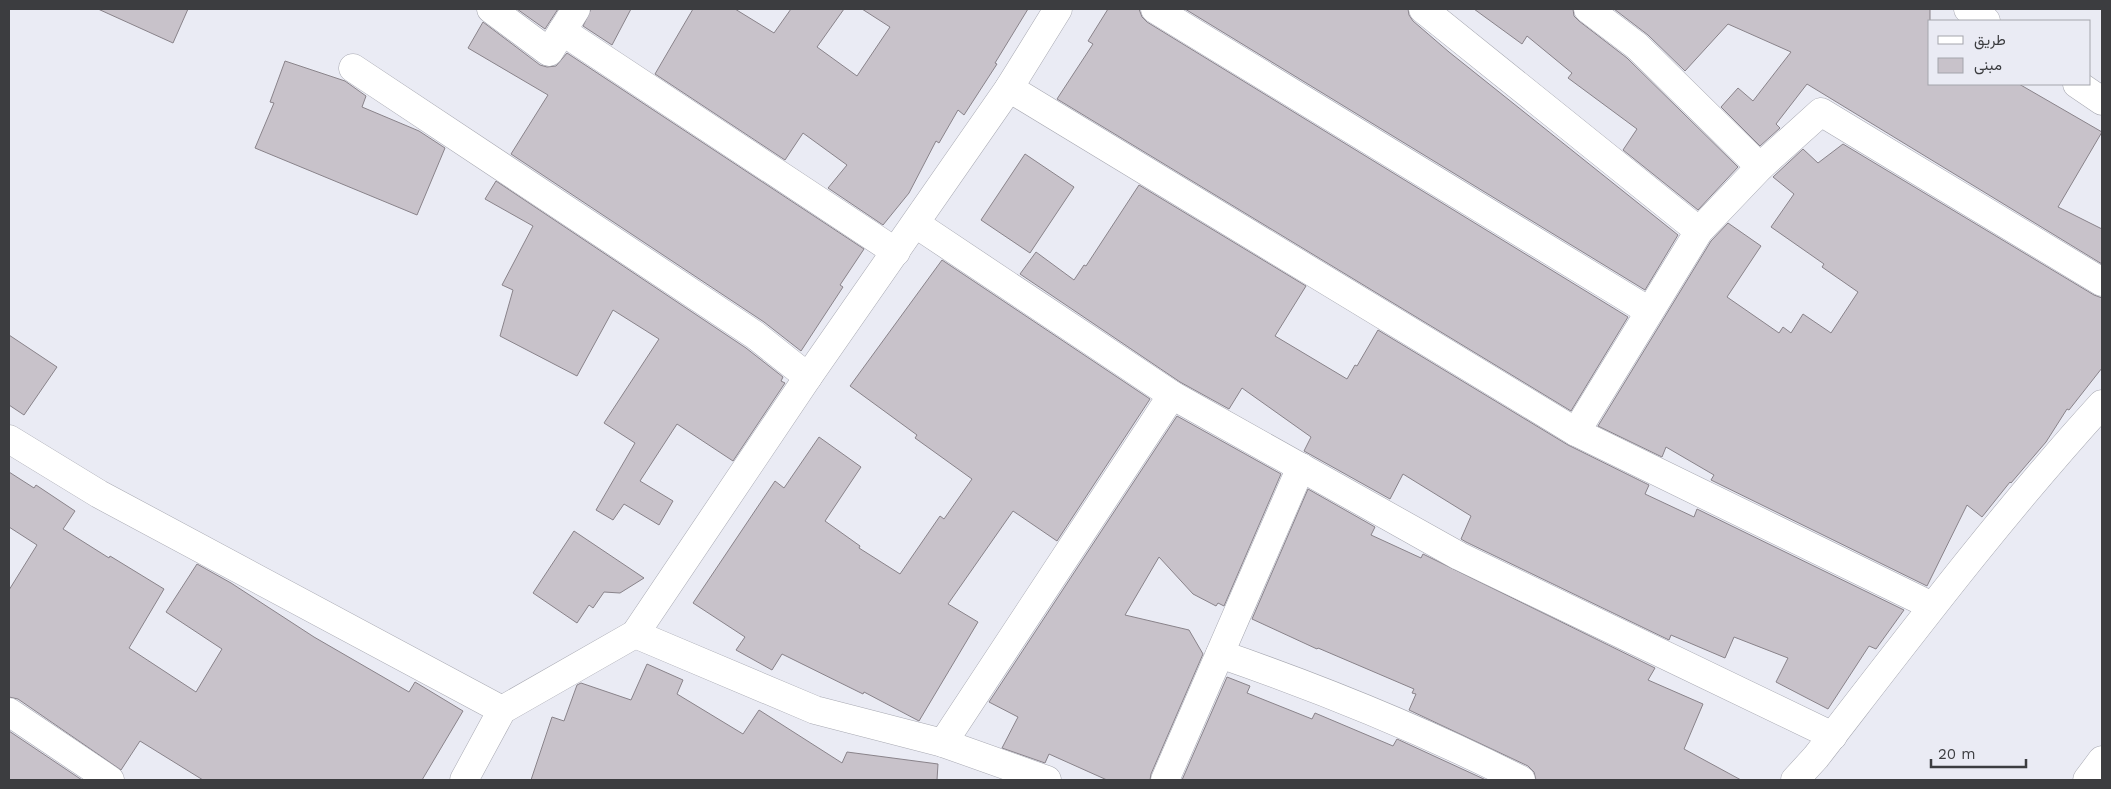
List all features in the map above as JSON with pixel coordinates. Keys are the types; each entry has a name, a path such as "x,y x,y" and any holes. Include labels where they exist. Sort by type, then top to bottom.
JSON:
{"street":[{"path":"491,9 549,52 569,20 896,252"},
{"path":"464,780 502,710 635,634 808,377 1009,88 1058,9"},
{"path":"1155,9 1649,311"},
{"path":"1423,9 1699,231"},
{"path":"1588,9 1637,46 1760,167"},
{"path":"1968,9 1984,20"},
{"path":"353,68 755,334 808,377"},
{"path":"2078,85 2102,102"},
{"path":"1009,88 1576,432 1932,606"},
{"path":"1576,432 1699,231 1760,167 1821,112 2102,282"},
{"path":"916,224 1172,395 1459,556 1833,736"},
{"path":"943,743 1172,395"},
{"path":"1795,780 1833,736 1932,606 2053,457 2102,404"},
{"path":"9,439 99,494 502,710"},
{"path":"1165,780 1301,467"},
{"path":"635,634 815,710 943,743 1047,780"},
{"path":"1220,654 1304,683 1386,716 1467,752 1521,780"},
{"path":"9,712 110,780"},
{"path":"2087,780 2102,760"}],"building":[{"path":"98,9 188,9 173,43"},
{"path":"517,9 558,9 545,29"},
{"path":"591,9 631,9 612,45 583,26"},
{"path":"693,9 735,9 774,33 791,9 844,9 817,47 857,76 890,27 862,9 1028,9 995,63 997,64 964,115 958,110 939,143 936,141 909,193 883,225 828,188 847,165 803,133 785,160 655,74"},
{"path":"1108,9 1139,9 1142,17 1147,22 1628,317 1571,411 1057,99 1093,44 1088,41"},
{"path":"1185,9 1408,9 1413,21 1449,52 1678,235 1645,290"},
{"path":"1474,9 1573,9 1574,16 1579,21 1627,58 1738,167 1698,210 1623,150 1637,129 1568,78 1572,73 1527,36 1522,44"},
{"path":"1614,9 1930,9 1930,20 1928,20 1928,85 2021,85 2102,132 2058,207 2102,229 2102,264 1807,84 1776,124 1780,128 1760,146 1721,107 1738,88 1753,101 1791,52 1728,24 1685,71 1648,35"},
{"path":"483,22 540,65 547,67 556,66 567,53 864,249 840,285 843,287 801,351 764,322 511,154 548,95 468,48"},
{"path":"285,61 345,81 366,96 362,107 419,131 445,148 417,215 255,148 274,103 270,102"},
{"path":"1843,144 2094,295 2102,298 2102,368 2069,410 2067,409 2046,442 1982,517 1967,505 1927,586 1711,480 1714,475 1666,447 1662,457 1598,426 1711,241 1728,223 1761,246 1727,297 1779,333 1783,327 1791,333 1803,314 1831,333 1858,292 1822,267 1824,264 1771,227 1794,194 1773,177 1803,149 1818,163"},
{"path":"1025,154 1074,187 1030,253 981,220"},
{"path":"496,181 746,348 783,377 781,381 785,383 733,461 677,424 640,481 673,501 659,525 624,504 613,520 596,510 635,443 604,423 659,339 613,310 577,376 500,336 513,290 502,285 533,226 485,199"},
{"path":"1139,185 1306,286 1275,336 1347,379 1355,365 1357,366 1378,330 1568,445 1649,485 1645,494 1694,517 1697,509 1904,610 1876,649 1869,646 1828,709 1776,682 1788,658 1734,637 1725,658 1671,635 1669,640 1466,542 1461,539 1471,516 1403,474 1390,499 1304,451 1311,437 1242,388 1229,409 1180,382 1020,274 1036,252 1074,280 1084,265 1086,266"},
{"path":"942,260 1150,399 1057,541 1013,511 948,604 978,622 919,721 864,692 863,694 782,654 772,670 736,650 745,637 693,603 775,481 784,488 819,437 861,467 825,521 860,546 859,548 900,574 940,516 944,519 972,479 915,438 917,435 850,386"},
{"path":"9,335 57,367 24,415 9,405"},
{"path":"1177,416 1281,474 1224,606 1218,603 1216,606 1193,594 1159,557 1125,615 1189,630 1203,654 1150,780 1107,780 1049,754 1045,763 1002,748 1018,717 989,702"},
{"path":"9,472 34,488 36,485 75,511 63,529 164,589 129,648 196,692 222,649 166,612 197,564 231,583 314,637 409,692 415,682 463,711 422,780 203,780 140,741 121,770 18,699 9,697 9,590 37,545 9,527"},
{"path":"1308,489 1375,527 1371,535 1421,558 1423,554 1655,668 1648,680 1703,704 1684,749 1741,780 1536,780 1534,772 1528,766 1409,710 1416,694 1412,693 1414,689 1317,649 1252,619"},
{"path":"574,531 644,578 620,593 604,592 593,608 589,605 577,623 533,593"},
{"path":"647,664 683,680 677,694 743,734 759,710 842,763 847,752 938,764 937,780 531,780 552,717 564,721 577,685 581,683 631,700"},
{"path":"1227,677 1250,686 1247,693 1312,719 1315,713 1393,746 1397,739 1486,780 1182,780"},
{"path":"9,731 82,780 9,780"}]}
